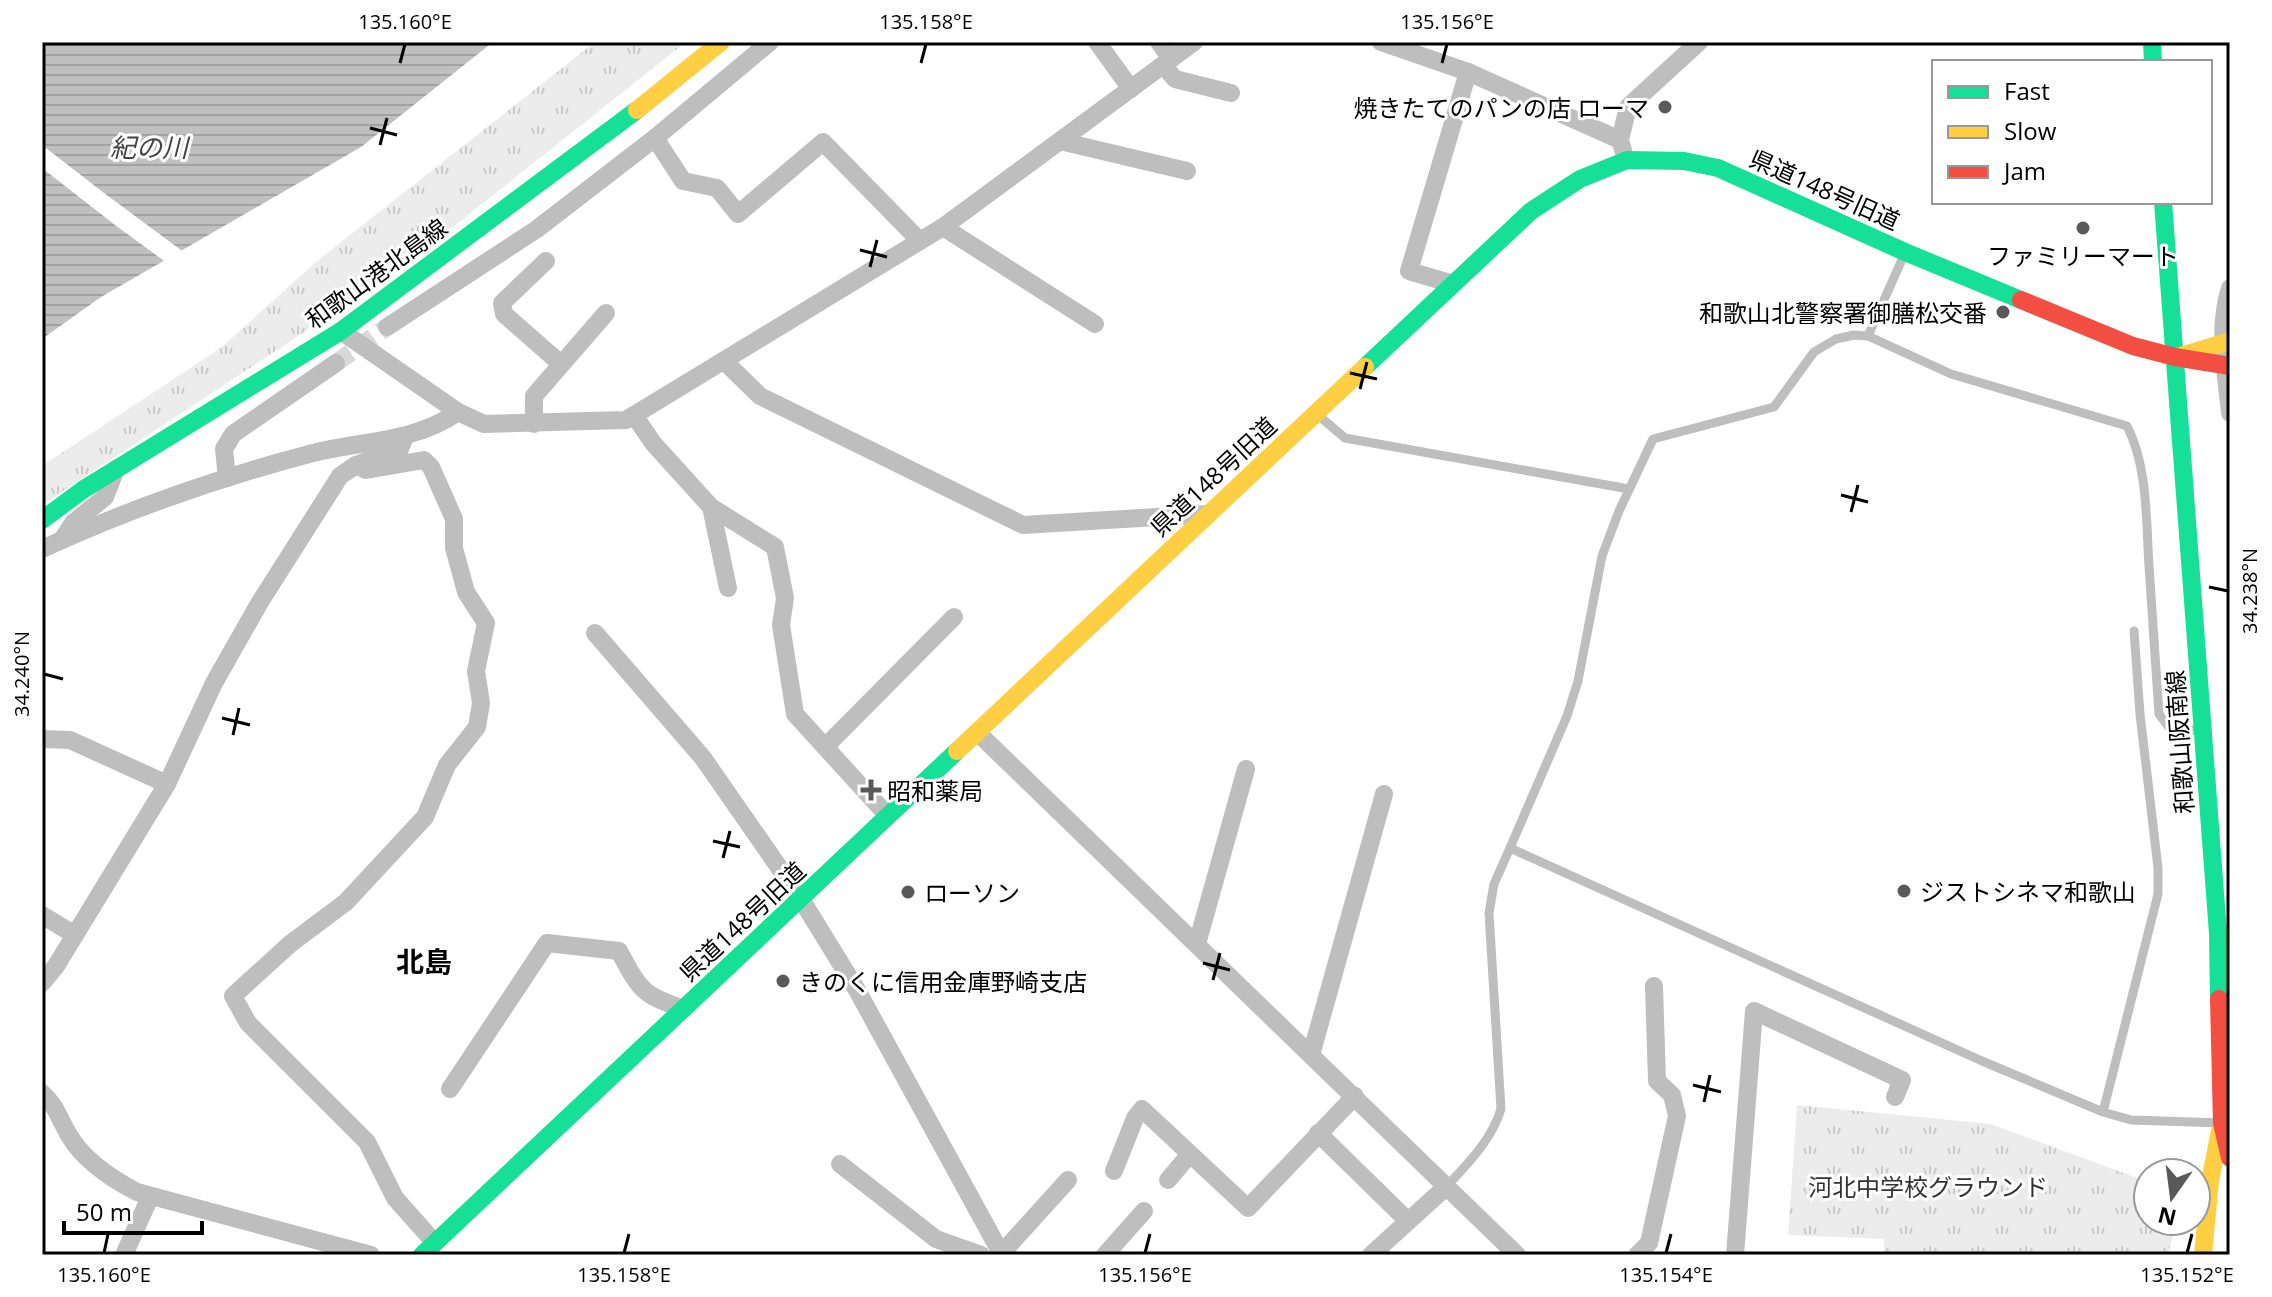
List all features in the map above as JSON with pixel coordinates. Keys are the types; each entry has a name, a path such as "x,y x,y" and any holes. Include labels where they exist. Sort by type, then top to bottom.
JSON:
{"street":[{"name":"和歌山港北島線","path":"42,520 116,469 341,331 649,101 721,42"},
{"path":"387,327 537,229 655,138 770,42"},
{"path":"1097,42 1131,89"},
{"path":"1159,42 1175,79 1231,93"},
{"path":"341,331 458,412 484,424 626,420 943,227 1194,42"},
{"path":"1381,42 1468,72 1620,140"},
{"path":"1627,160 1620,140 1628,107 1699,42"},
{"path":"1453,284 1409,271 1468,72"},
{"path":"655,138 683,181 717,188 738,214 823,142 920,241"},
{"path":"1060,141 1187,171"},
{"name":"県道148号旧道","path":"427,1252 1531,211 1580,179 1627,160 1684,161 1718,168 1905,252 2133,346 2175,357"},
{"path":"2163,204 2175,357"},
{"path":"943,227 1095,324"},
{"path":"546,261 502,303 504,314 561,364"},
{"path":"2230,288 2225,303 2230,413"},
{"path":"534,424 534,396 606,313"},
{"path":"2175,357 2227,341"},
{"path":"2175,357 2228,366"},
{"name":"和歌山阪南線","path":"2175,357 2218,933 2222,1123 2230,1158"},
{"path":"724,361 760,396 1023,525 1208,514"},
{"path":"227,478 224,449 233,434 336,363"},
{"path":"42,549 227,478 315,453 405,436 436,427 458,412"},
{"path":"634,415 653,443 711,507 775,547 785,598 781,625 795,714 888,816"},
{"path":"42,983 75,935 167,784 214,683 260,602 340,476 356,465 400,449 405,436"},
{"path":"356,465 366,470 424,460 431,467 454,519 454,548 466,592 486,623 476,671 481,703 477,727 447,765 425,817 414,831 346,902 290,944 233,996 248,1023 367,1142 427,1252"},
{"path":"62,540 73,523 105,497 116,469"},
{"path":"711,507 728,588"},
{"path":"825,747 954,617"},
{"path":"595,633 703,758 801,899 857,990 1002,1254 1068,1180"},
{"path":"977,732 1517,1255"},
{"path":"42,739 70,740 167,784"},
{"path":"1197,944 1246,769"},
{"path":"1311,1055 1384,794"},
{"path":"42,915 75,935"},
{"path":"450,1089 547,943 619,951 643,991 654,999 684,1009"},
{"path":"1637,1255 1649,1243 1677,1116 1672,1095 1657,1081 1654,986"},
{"path":"1735,1255 1754,1011 1902,1080 1895,1097"},
{"path":"42,1093 54,1103 68,1135 83,1155 120,1183 150,1197 371,1255"},
{"path":"1114,1171 1135,1118 1142,1109 1248,1208 1355,1096"},
{"name":"和歌山阪南線","path":"2203,1255 2210,1181 2222,1123"},
{"path":"1318,1133 1408,1221"},
{"path":"1168,1180 1190,1154"},
{"path":"840,1164 936,1239 981,1255"},
{"path":"1371,1255 1447,1186"},
{"path":"124,1255 150,1197"},
{"path":"1105,1255 1144,1211"}],"lane":[{"path":"1868,336 1905,252"},
{"path":"1447,1186 1485,1144 1501,1109 1489,913 1494,884 1567,716 1578,681 1602,556 1653,439 1774,407 1814,352 1836,339 1854,335 1868,336 1951,374 2127,426 2133,437 2142,476 2159,714 2171,730 2201,730"},
{"path":"1316,413 1345,438 1629,489"},
{"path":"2103,1112 2158,894 2134,631"},
{"path":"1510,848 1982,1061 2103,1112 2131,1120 2222,1123"}],"green space":[{"path":"595,42 686,42 400,269 42,505 42,466 222,347 317,261"},
{"name":"河北中学校グラウンド","path":"1797,1105 1991,1124 2132,1176 2132,1237 2173,1237 2168,1255 1884,1255 1884,1239 1788,1235"}],"water":[{"name":"紀の川","path":"42,42 493,42 361,147 101,297 42,339"}],"pier":[{"path":"42,145 185,253 167,263 115,225 42,168"}],"tunnel":[{"path":"336,363 387,327"}],"traffic: fast":[{"path":"2152,42 2153,60"},
{"path":"42,520 84,489 341,331 637,110"},
{"path":"1365,367 1531,211 1580,179 1627,160 1684,161 1718,168 2021,300"},
{"path":"2163,204 2218,933 2219,999"},
{"path":"422,1255 957,751"}],"traffic: slow":[{"path":"637,110 721,42"},
{"path":"2177,357 2230,341"},
{"path":"957,751 1365,367"},
{"path":"2203,1255 2210,1181 2220,1131"}],"traffic: jam":[{"path":"2021,300 2133,346 2230,366"},
{"path":"2219,999 2222,1123 2230,1158"}],"place":[{"name":"焼きたてのパンの店 ローマ","path":"1665,107"},
{"name":"ファミリーマート","path":"2083,228"},
{"name":"和歌山北警察署御膳松交番","path":"2003,312"},
{"name":"昭和薬局","path":"871,790"},
{"name":"ジストシネマ和歌山","path":"1904,891"},
{"name":"ローソン","path":"908,892"},
{"name":"きのくに信用金庫野崎支店","path":"783,981"}],"district":[{"name":"北島","path":"424,961"}]}
